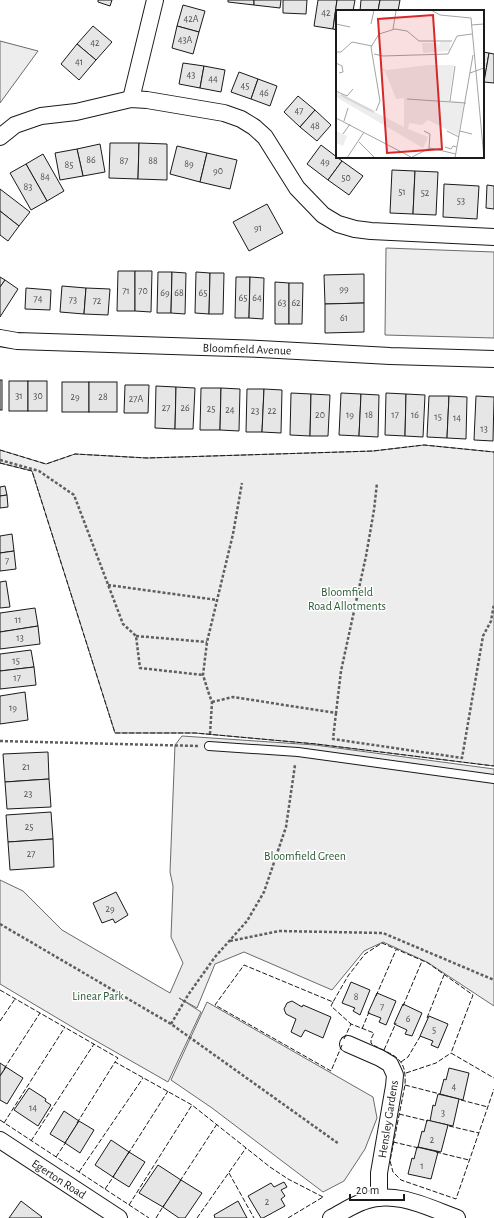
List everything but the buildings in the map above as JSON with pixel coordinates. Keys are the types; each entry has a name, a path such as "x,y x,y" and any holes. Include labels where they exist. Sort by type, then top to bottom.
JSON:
{"street":[{"path":"131,99 155,0"},
{"path":"0,137 15,125 41,116 76,112 131,99 147,100 224,113 241,119 254,127 264,137 297,188 308,201 322,215 338,224 355,229 371,231 494,237"},
{"name":"Bloomfield Avenue","path":"0,338 17,341 252,348 390,356 494,359"},
{"name":"Hensley Gardens","path":"348,1044 390,1064 395,1075 379,1173 379,1198"},
{"name":"Egerton Road","path":"0,1140 119,1218"},
{"path":"332,1218 362,1202 379,1198 398,1198 414,1202 457,1218"}],"lane":[{"path":"209,746 298,752 494,778"}],"path":[{"path":"0,460 39,471 74,495 123,624 136,636 206,642"},
{"path":"0,741 209,746 212,702 203,675 206,642 233,534 242,482"},
{"path":"377,483 366,556 341,671 333,739 462,758 483,636 491,621 494,604"},
{"path":"108,585 217,600"},
{"path":"136,636 140,668 203,675"},
{"path":"212,702 233,697 336,713"},
{"path":"171,1024 196,984 215,958 248,922 264,892 286,827 298,752"},
{"path":"0,924 171,1024 339,1144"},
{"path":"230,942 279,931 383,933 494,980"}],"shaded area":[{"path":"0,41 38,51 0,103"},
{"path":"386,248 494,252 494,338 385,335"},
{"name":"Bloomfield Road Allotments","path":"424,445 494,452 494,766 316,744 195,733 115,733 32,471 0,463 0,450 46,464 75,454 147,458 373,451"},
{"name":"Bloomfield Green","path":"182,736 315,745 494,769 494,1006 427,962 383,942 364,951 332,990 244,952 215,964 197,1008 179,998 201,1012 168,1082 0,984 0,880 23,891 62,930 170,993 183,963 171,937 173,886 170,872 175,745"},
{"path":"207,1002 373,1097 377,1118 365,1149 344,1181 323,1192 212,1108 171,1080"}],"fence":[{"path":"0,450 46,464 75,454 147,458 373,451 424,445 494,452"},
{"path":"0,463 32,471 115,733 195,733 316,744 494,766"},
{"path":"342,1045 331,1071 215,1005 244,965 333,1002 348,976 365,954 382,943 428,963 473,995 451,1053 494,1078"},
{"path":"376,996 396,950"},
{"path":"403,1006 422,961"},
{"path":"427,1018 444,975"},
{"path":"0,990 118,1058 115,1062 192,1105 270,1167 288,1179 323,1197"},
{"path":"0,1021 15,999"},
{"path":"333,1002 331,1006 351,1024"},
{"path":"362,1029 369,1012"},
{"path":"4,1069 40,1013"},
{"path":"384,1050 396,1023"},
{"path":"344,1039 351,1024 374,1033 371,1043 396,1057 404,1068 405,1085 390,1161 393,1172 401,1180 456,1199 494,1089"},
{"path":"4,1123 65,1027"},
{"path":"401,1062 408,1057 421,1035"},
{"path":"31,1141 94,1044"},
{"path":"406,1073 436,1063 451,1053"},
{"path":"77,1123 115,1062"},
{"path":"79,1172 143,1078"},
{"path":"405,1085 440,1094"},
{"path":"128,1154 168,1091"},
{"path":"461,1100 488,1107"},
{"path":"129,1205 192,1105"},
{"path":"399,1114 428,1121"},
{"path":"0,1120 149,1218"},
{"path":"180,1181 217,1124"},
{"path":"449,1126 479,1133"},
{"path":"56,1157 66,1142"},
{"path":"393,1142 419,1148"},
{"path":"197,1218 246,1148"},
{"path":"436,1152 469,1160"},
{"path":"229,1173 254,1218"},
{"path":"105,1189 114,1176"},
{"path":"288,1218 323,1197"},
{"path":"156,1218 164,1205"}],"park label":[{"name":"Linear Park","path":"98,996"}]}
